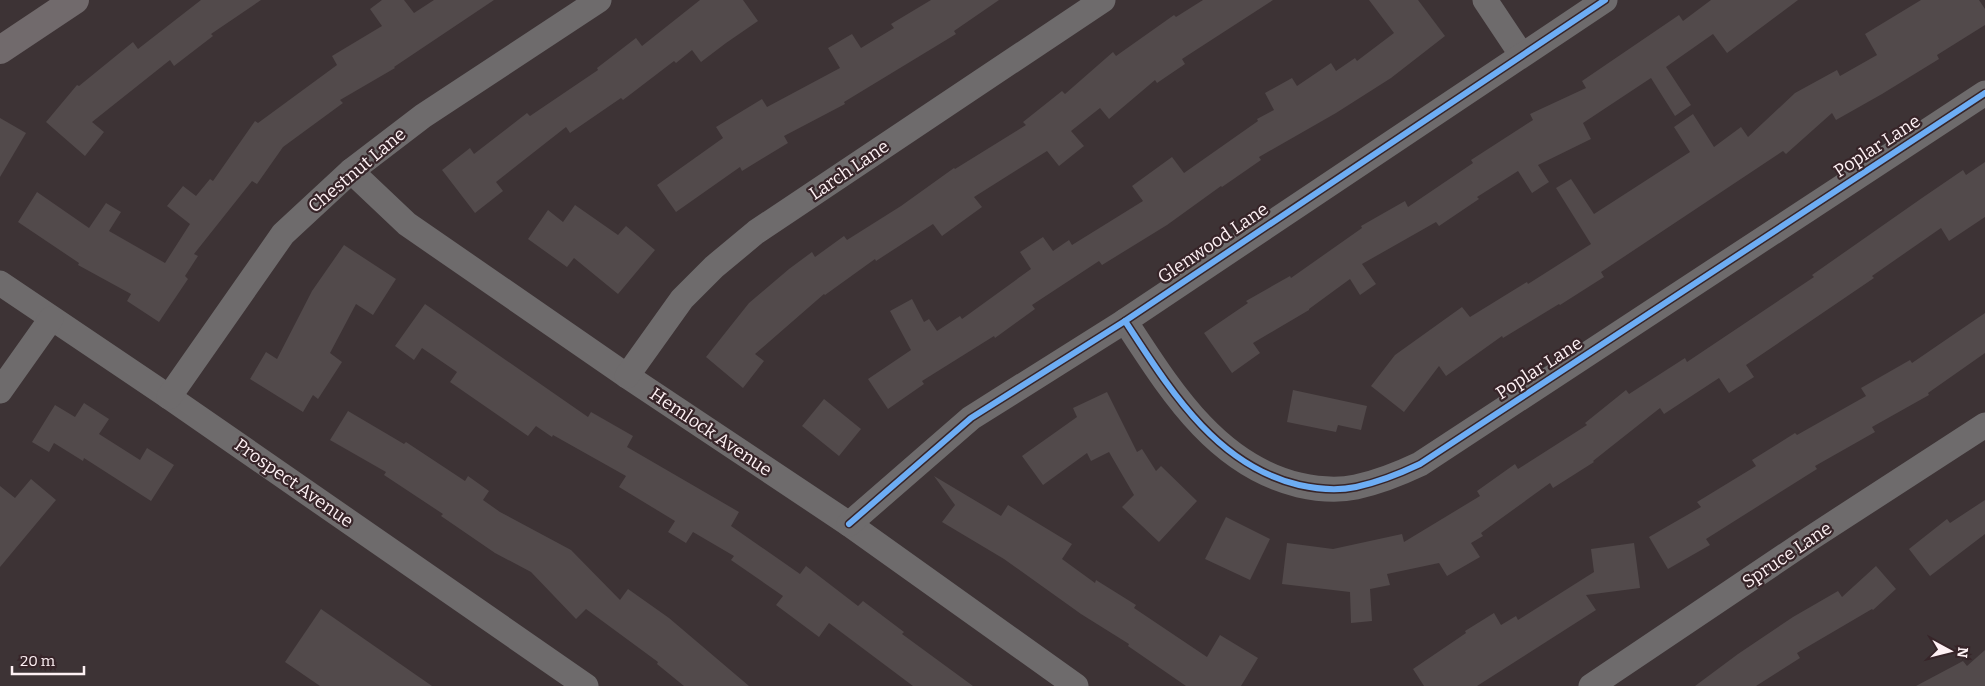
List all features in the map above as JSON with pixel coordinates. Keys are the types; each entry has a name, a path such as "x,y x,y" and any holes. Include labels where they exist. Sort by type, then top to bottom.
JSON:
{"main road":[{"path":"0,50 75,0"}],"street":[{"name":"Chestnut Lane","path":"169,397 282,234 351,171 423,116 599,0"},
{"name":"Larch Lane","path":"627,376 682,298 714,267 756,232 1103,0"},
{"path":"1485,0 1521,54"},
{"name":"Glenwood Lane","path":"849,524 971,418 1125,320 1521,54 1605,0"},
{"name":"Poplar Lane","path":"1125,320 1164,380 1197,422 1224,447 1249,465 1283,481 1318,489 1354,488 1386,479 1420,464 1985,93"},
{"name":"Hemlock Avenue","path":"351,171 407,224 627,376 849,524 1076,686"},
{"name":"Prospect Avenue","path":"0,282 51,319 169,397 586,686"},
{"path":"0,391 51,319"},
{"name":"Spruce Lane","path":"1591,686 1811,538 1985,426"}],"building":[{"path":"201,0 261,0 211,34 213,36 174,66 170,60 92,122 104,132 85,156 46,122 77,85 79,86 133,42 138,49"},
{"path":"382,0 404,0 414,13 434,0 494,0 395,68 340,100 343,103 283,147 257,184 252,181 194,254 198,256 185,276 188,279 159,322 127,301 131,294 78,265 79,263 18,222 37,192 89,228 106,203 121,212 109,231 165,263 190,224 167,206 183,186 196,196 210,179 213,181 255,121 258,123 337,65 332,56 382,26 370,9"},
{"path":"700,0 743,0 758,21 701,62 692,50 676,63 674,61 623,100 621,98 570,133 566,127 496,182 503,191 475,213 442,170 470,148 474,154 527,113 530,116 598,70 597,68 636,38 642,46"},
{"path":"931,0 999,0 954,31 956,34 844,102 845,104 784,136 788,143 742,171 740,167 676,212 657,185 723,138 716,127 762,99 767,107 840,68 828,48 852,34 861,48 894,28 891,24"},
{"path":"1203,0 1273,0 1182,59 1185,64 1157,83 1155,80 1109,119 1100,108 1071,131 1084,146 1059,166 1047,151 974,197 982,207 942,236 933,224 876,261 875,259 824,294 755,354 764,361 743,388 706,357 749,303 812,252 815,257 844,236 847,240 901,206 954,168 1026,125 1023,122 1062,91 1065,94 1113,52 1116,56 1174,15 1176,17"},
{"path":"1369,0 1418,0 1445,36 1391,78 1336,113 1259,157 1261,160 1167,225 1102,265 1099,261 1032,305 1035,309 995,338 994,336 922,381 924,384 888,409 868,379 911,350 890,311 912,299 924,322 929,319 937,331 960,316 962,319 1031,269 1020,252 1043,237 1053,251 1069,240 1072,245 1143,201 1132,186 1172,157 1184,173 1258,121 1257,119 1274,110 1265,93 1292,78 1297,86 1331,63 1336,71 1355,58 1357,61 1394,33"},
{"path":"1711,0 1798,0 1727,53 1713,34 1666,67 1691,105 1675,116 1651,78 1583,123 1591,139 1538,165 1549,182 1532,193 1518,171 1477,197 1479,199 1439,226 1436,222 1362,264 1376,284 1360,295 1350,279 1309,310 1253,343 1260,353 1232,373 1204,333 1248,303 1246,301 1290,276 1291,278 1362,228 1361,226 1405,201 1408,207 1473,163 1471,160 1533,120 1530,114 1586,88 1582,81 1679,15 1683,21"},
{"path":"1921,0 1979,0 1985,9 1985,25 1937,55 1939,59 1882,94 1836,120 1832,113 1786,154 1783,151 1601,272 1604,277 1560,305 1503,338 1502,336 1446,376 1439,366 1404,412 1371,386 1395,355 1462,307 1470,317 1527,282 1528,284 1591,244 1556,188 1571,179 1594,214 1690,152 1674,127 1693,114 1714,147 1741,127 1748,137 1795,93 1837,70 1840,76 1877,55 1865,34"},
{"path":"0,118 26,133 0,177"},
{"path":"1985,162 1985,217 1949,241 1941,228 1872,276 1874,278 1746,365 1754,377 1729,393 1719,378 1664,414 1660,408 1594,462 1553,488 1550,483 1481,533 1483,536 1471,543 1480,557 1447,576 1439,563 1387,574 1390,585 1370,589 1372,621 1351,623 1350,592 1282,584 1287,543 1333,549 1402,534 1404,542 1480,496 1477,491 1515,464 1518,469 1587,425 1585,423 1626,390 1629,394 1685,358 1687,362 1814,277 1812,275 1963,170 1966,175"},
{"path":"575,205 618,235 626,226 655,250 618,294 574,258 567,267 528,239 548,210 563,222"},
{"path":"344,245 396,279 373,315 356,304 330,353 342,362 318,399 313,395 303,412 250,379 266,352 277,359 312,291"},
{"path":"425,304 588,417 591,412 633,436 627,447 739,512 731,526 800,574 806,566 858,606 863,601 904,632 902,634 973,686 913,686 829,623 819,637 776,605 783,596 731,560 734,556 693,532 686,543 668,532 675,521 619,487 626,476 553,435 552,437 536,426 528,436 450,382 457,372 422,348 414,360 395,346"},
{"path":"1985,313 1985,353 1928,393 1929,395 1872,427 1875,432 1815,466 1817,469 1706,539 1710,545 1668,569 1649,537 1701,507 1697,502 1756,466 1752,460 1795,433 1797,435 1866,396 1861,388 1910,360 1912,363"},
{"path":"1293,390 1367,406 1361,430 1338,425 1336,432 1287,422"},
{"path":"1107,392 1137,452 1142,449 1156,471 1161,466 1197,501 1159,542 1122,507 1134,495 1109,452 1091,461 1087,453 1043,485 1022,456 1077,417 1073,408"},
{"path":"824,399 861,429 839,456 802,426"},
{"path":"84,403 109,419 99,434 140,460 147,448 174,465 151,501 84,458 83,461 54,443 49,452 32,442 55,405 75,417"},
{"path":"348,411 404,444 406,442 465,481 468,476 489,491 483,500 500,512 571,550 620,600 628,589 669,618 749,686 684,686 657,664 658,662 586,609 576,619 531,572 495,553 441,516 443,514 384,475 386,472 330,440"},
{"path":"934,476 1001,516 1008,505 1072,544 1062,559 1095,583 1096,580 1136,605 1134,608 1207,657 1220,635 1258,658 1241,686 1186,686 1128,646 1129,644 1081,614 1004,559 942,522 955,505"},
{"path":"31,479 56,500 0,567 0,486 15,498"},
{"path":"1985,500 1985,534 1930,576 1909,549 1947,519 1950,523"},
{"path":"1226,517 1270,539 1250,580 1205,559"},
{"path":"1634,543 1640,588 1586,595 1596,610 1477,686 1424,686 1413,669 1466,633 1465,631 1494,613 1501,625 1516,616 1518,620 1594,572 1591,549"},
{"path":"1876,566 1896,589 1873,610 1797,653 1800,658 1756,686 1695,686 1793,617 1838,591 1842,597"},
{"path":"321,609 432,686 320,686 285,662"},
{"path":"1985,650 1985,686 1916,686 1963,661 1967,666"}],"cycle path":[{"path":"849,524 971,418 1125,321 1605,0"},
{"path":"1125,321 1159,372 1197,421 1219,442 1243,460 1269,475 1299,485 1334,489 1364,485 1420,464 1985,93"}]}
